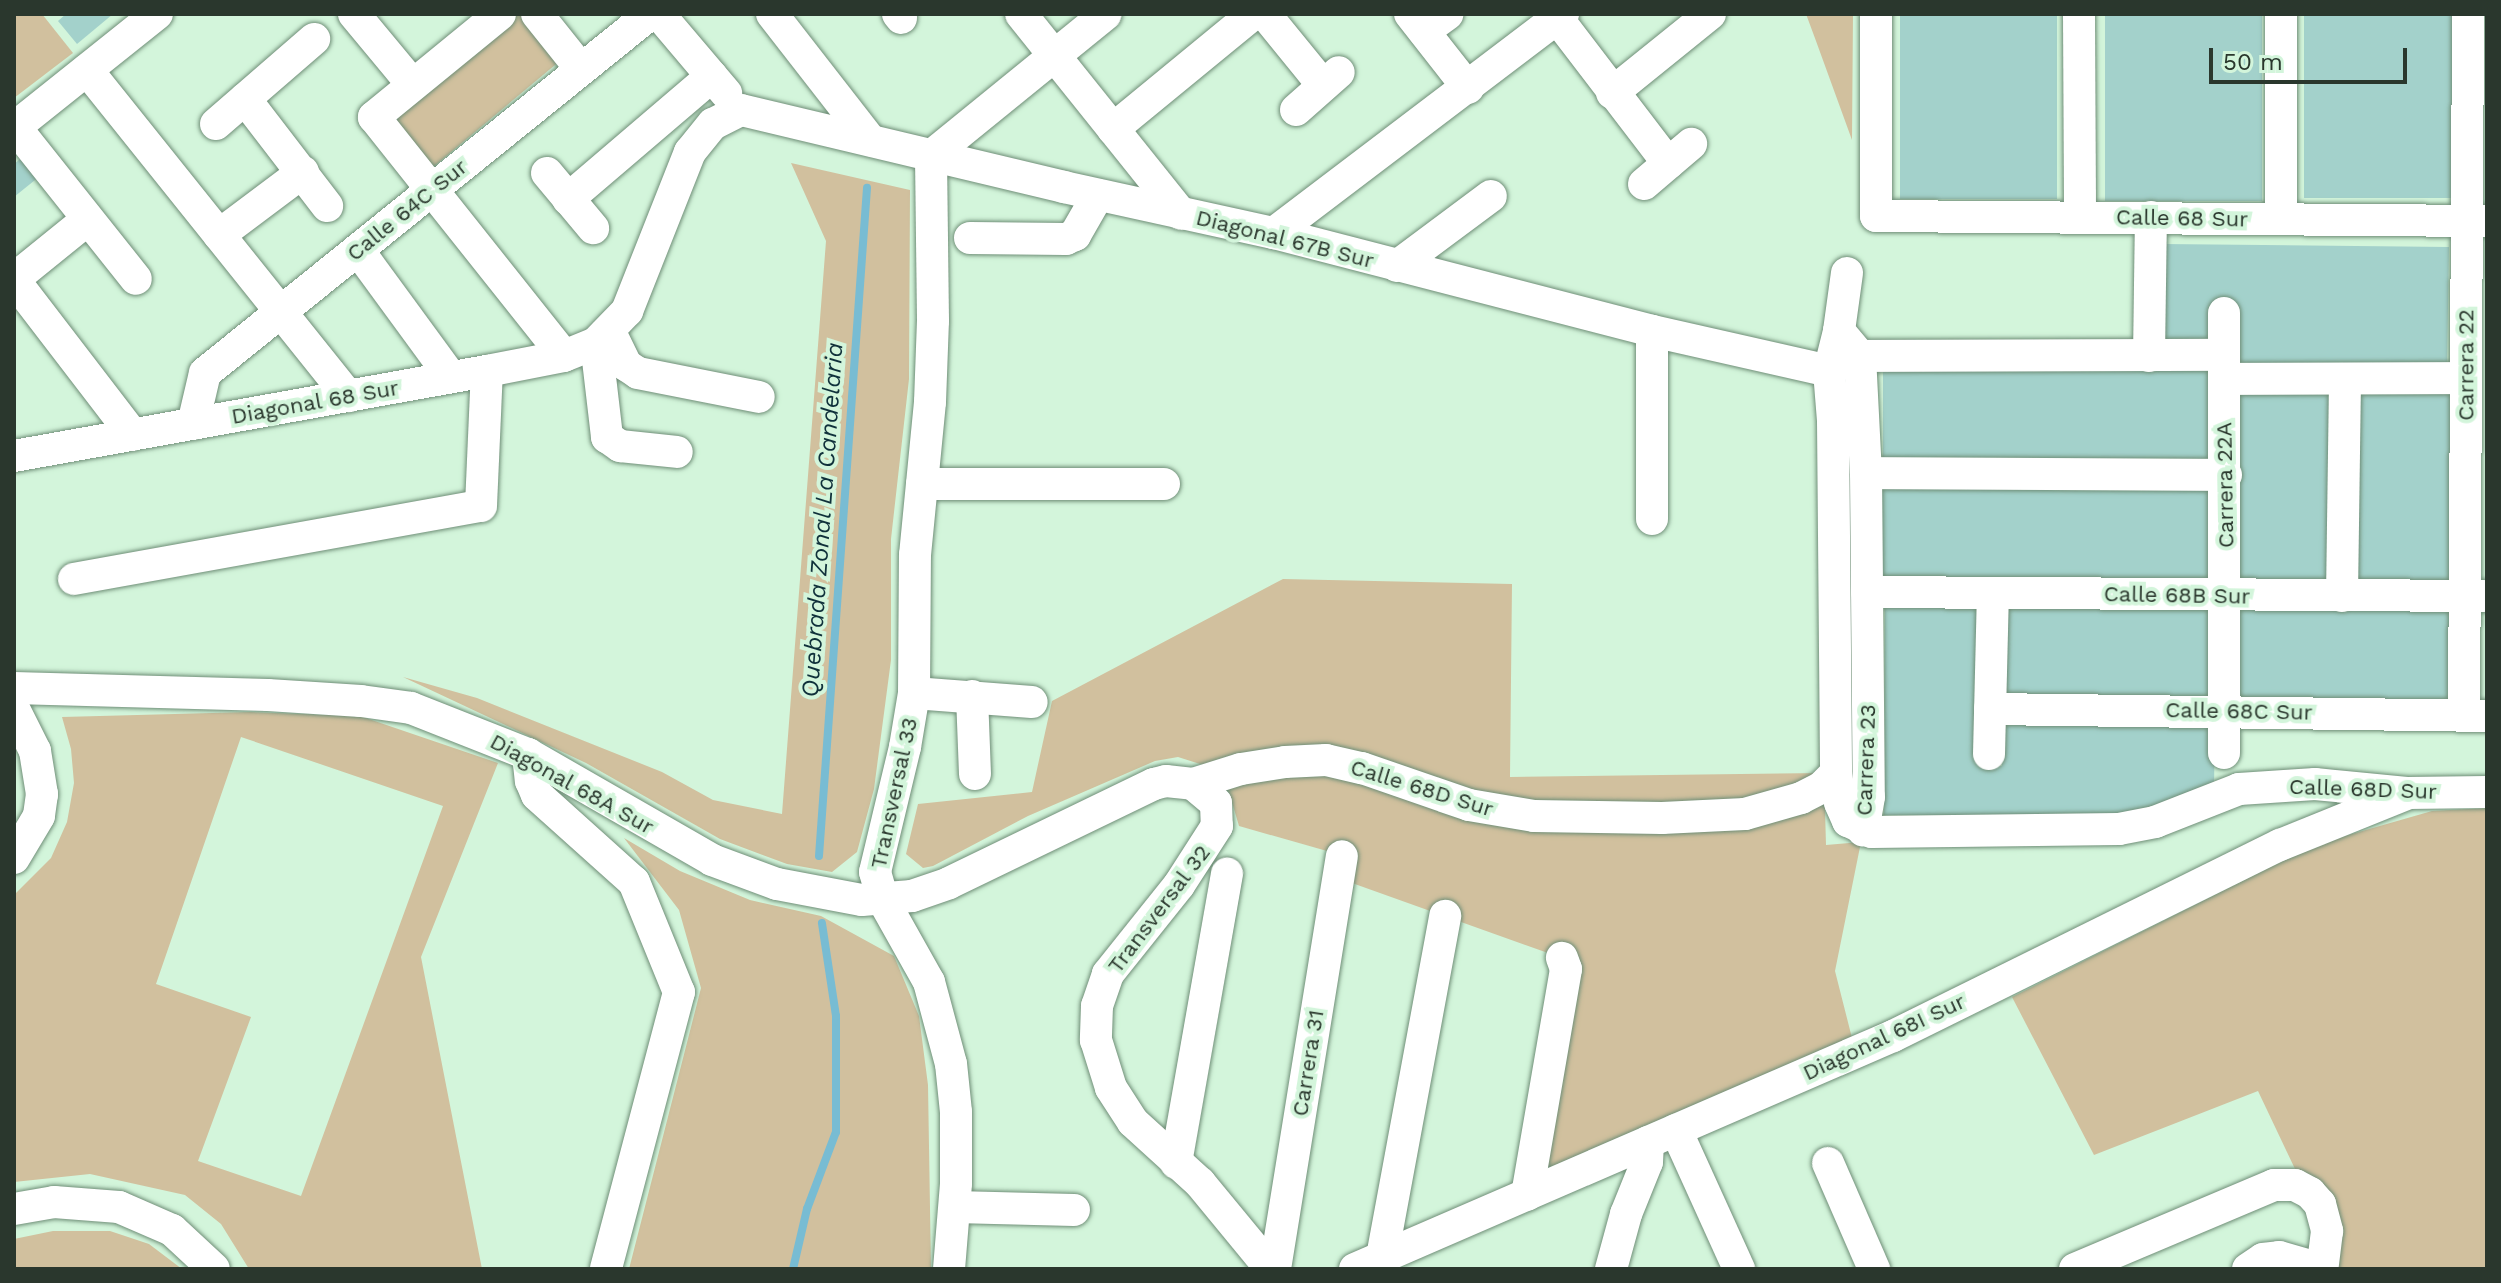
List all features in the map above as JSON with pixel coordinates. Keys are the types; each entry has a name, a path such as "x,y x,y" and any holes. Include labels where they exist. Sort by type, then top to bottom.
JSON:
{"street":[{"path":"136,279 15,128 157,14"},
{"path":"354,14 413,85"},
{"path":"500,14 374,117 564,356"},
{"path":"537,14 581,69"},
{"name":"Calle 64C Sur","path":"193,424 205,373 650,14"},
{"path":"659,14 741,110 713,124 690,152 627,311 603,338 607,437 620,446 677,452"},
{"path":"772,14 870,140"},
{"path":"1021,14 1181,214"},
{"path":"931,156 1106,14"},
{"path":"1113,129 1253,14"},
{"path":"1265,14 1331,78 1296,110"},
{"path":"1612,93 1710,14"},
{"name":"Calle 68 Sur","path":"1876,14 1876,216 2477,221"},
{"path":"2079,14 2080,217"},
{"path":"2281,14 2281,219"},
{"name":"Carrera 22","path":"2468,14 2477,221 2466,378 2476,451 2476,716"},
{"path":"1274,233 1468,88 1558,16 1612,93 1680,153 1644,184"},
{"path":"1427,20 1468,88"},
{"path":"216,124 314,39"},
{"path":"87,70 348,396"},
{"path":"568,199 712,76"},
{"path":"245,99 327,206"},
{"name":"Diagonal 67B Sur","path":"741,110 1098,195 1274,233 1652,331 1829,371"},
{"name":"Transversal 33","path":"931,156 932,336 915,555 914,693 905,747 876,857 875,872 883,900 929,982 942,1020 956,1112 955,1207 949,1269"},
{"path":"219,235 303,172"},
{"path":"547,173 593,228"},
{"path":"970,238 1066,239 1075,235 1098,195"},
{"path":"1397,266 1491,196"},
{"path":"2149,356 2151,217"},
{"path":"88,219 14,280 133,435"},
{"path":"358,250 451,377"},
{"name":"Carrera 23","path":"1829,371 1833,421 1836,773 1843,814 1863,830 1869,797 1866,473 1849,344 1847,273"},
{"name":"Carrera 22A","path":"2224,313 2224,753"},
{"path":"1652,331 1652,519"},
{"path":"603,338 626,365 638,373 759,397"},
{"name":"Diagonal 68 Sur","path":"14,456 564,356 603,338"},
{"path":"1829,371 1849,344 2149,356 2345,379 2466,378"},
{"path":"74,579 481,506 487,371"},
{"path":"2342,596 2345,379"},
{"path":"1866,473 2226,475"},
{"path":"922,484 1164,484"},
{"name":"Calle 68B Sur","path":"1867,592 2476,596"},
{"path":"1989,754 1993,593"},
{"name":"Diagonal 68A Sur","path":"14,688 268,695 387,704 448,720 528,754 712,860 811,892 883,900"},
{"path":"914,693 1032,702"},
{"path":"972,696 975,774"},
{"path":"14,709 35,751 42,794 39,816 14,858"},
{"name":"Calle 68C Sur","path":"1990,709 2476,716"},
{"path":"528,754 531,781 537,795 634,882 679,992 606,1269"},
{"name":"Calle 68D Sur","path":"883,900 912,896 949,883 1144,787 1166,781 1193,784 1270,764 1326,760 1362,768 1495,812 1534,816 1662,818 1745,814 1770,808 1821,788 1836,773"},
{"name":"Transversal 32","path":"1193,784 1216,803 1217,826 1179,885 1108,974 1095,1023 1098,1057 1111,1088 1133,1122 1228,1214 1273,1269"},
{"name":"Calle 68D Sur","path":"1863,830 2119,829 2155,822 2239,789 2315,784 2407,793 2487,792"},
{"name":"Diagonal 68I Sur","path":"1369,1263 1893,1036 2320,826 2389,804 2407,793"},
{"name":"Carrera 31","path":"1273,1269 1342,856"},
{"path":"1176,1163 1227,873"},
{"path":"1369,1263 1445,916"},
{"path":"1527,1195 1566,969 1562,958"},
{"path":"1611,1269 1626,1214 1647,1162 1662,1136 1739,1269"},
{"path":"1828,1163 1874,1269"},
{"path":"2075,1269 2274,1185 2295,1185 2310,1193 2320,1204 2327,1231 2321,1269 2279,1257 2263,1259 2248,1269"},
{"path":"14,1209 54,1202 98,1203 140,1214 172,1230 214,1269"},
{"path":"955,1207 1074,1210"}],"shaded area":[{"path":"14,14 42,14 73,53 14,98"},
{"path":"517,14 523,14 561,60 432,168 391,119"},
{"path":"1806,14 1853,14 1852,140 1816,41"},
{"path":"791,163 910,190 909,379 891,539 891,660 874,789 857,852 832,872 787,864 720,839 586,763 403,677 477,698 662,772 713,800 782,814 826,241"},
{"path":"1283,579 1512,584 1510,777 1824,773 1826,845 1861,842 1835,971 1852,1038 1530,1176 1562,958 1338,878 1341,855 1239,826 1229,792 1211,770 1200,764 1178,757 1155,761 1028,816 933,866 923,868 906,854 918,804 1032,792 1052,701"},
{"path":"250,712 360,716 498,763 421,957 482,1269 249,1269 221,1224 185,1195 90,1174 14,1182 14,895 51,858 67,822 74,783 71,749 62,717","holes":["241,737 443,806 301,1196 198,1161 251,1017 156,984"]},
{"path":"2487,808 2487,1269 2322,1269 2305,1190 2258,1091 2094,1155 2012,997 2280,862 2331,840 2432,811"},
{"path":"624,838 680,871 750,900 821,916 894,956 919,1016 928,1085 931,1269 629,1269 701,988 679,910"},
{"path":"53,1231 110,1231 149,1244 182,1269 14,1269 14,1239"}],"building":[{"path":"66,14 113,14 77,44 58,21"},
{"path":"1900,14 2057,14 2057,199 1900,199"},
{"path":"2105,14 2262,14 2262,201 2105,201"},
{"path":"2304,14 2462,14 2462,198 2304,198"},
{"path":"24,156 40,176 14,197 14,164"},
{"path":"2163,244 2449,247 2447,368 2235,364 2235,302 2223,301 2214,344 2162,344"},
{"path":"1883,367 2214,367 2214,462 1883,462"},
{"path":"2356,391 2451,391 2451,581 2356,581"},
{"path":"2238,392 2332,392 2332,582 2238,582"},
{"path":"1882,487 2214,487 2214,581 1882,581"},
{"path":"1885,601 1979,601 1979,767 2002,766 2003,720 2215,720 2214,787 2143,815 1884,815"},
{"path":"2001,605 2214,605 2214,699 2001,699"},
{"path":"2237,605 2450,605 2450,699 2237,699"}],"waterway":[{"name":"Quebrada Zonal La Candelaria","path":"819,856 867,188"},
{"name":"Quebrada Zonal La Candelaria","path":"793,1269 807,1209 836,1132 836,1016 822,923"}]}
